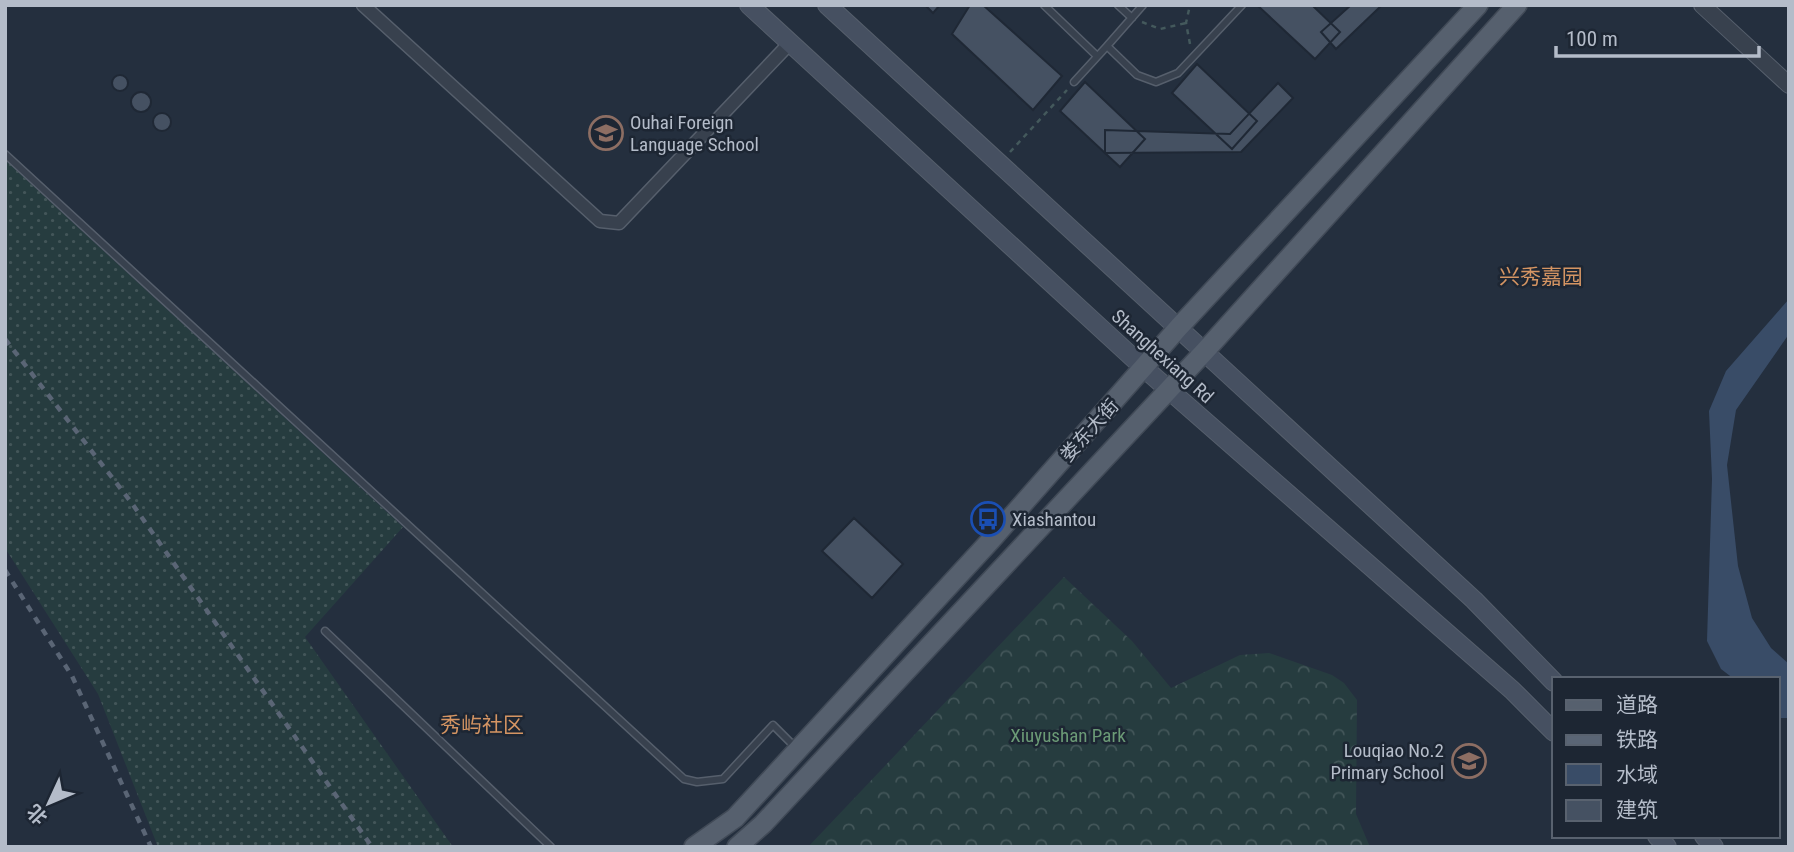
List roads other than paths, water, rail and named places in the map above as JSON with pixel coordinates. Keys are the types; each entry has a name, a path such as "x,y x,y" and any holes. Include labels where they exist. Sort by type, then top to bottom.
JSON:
{"main road":[{"name":"Shanghexiang Rd","path":"749,5 1144,368 1512,690 1552,730"},
{"name":"Shanghexiang Rd","path":"827,5 1474,600 1552,680"},
{"name":"娄东大街","path":"694,847 734,818 1179,327 1478,5"},
{"name":"娄东大街","path":"737,847 772,814 1205,351 1517,5"}],"street":[{"path":"363,5 600,221 619,223 790,43"},
{"path":"1702,5 1789,85"}],"lane":[{"path":"1044,5 1097,56"},
{"path":"1118,5 1132,18"},
{"path":"1074,82 1143,5"},
{"path":"1107,46 1138,75 1156,82 1178,73 1242,5"},
{"path":"5,154 684,779 698,782 723,779 773,726 797,750"},
{"path":"325,631 551,847"}],"water":[{"path":"1789,299 1789,334 1736,410 1727,465 1738,566 1752,618 1771,648 1789,664 1789,718 1780,718 1780,677 1731,677 1721,669 1707,641 1712,479 1709,411 1726,371"}],"railway":[{"path":"5,339 131,502 372,847"},
{"path":"5,570 72,676 151,847"}],"place":[{"name":"Ouhai Foreign Language School","path":"606,133"},
{"name":"Xiashantou","path":"988,519"},
{"name":"Louqiao No.2 Primary School","path":"1469,761"}],"district":[{"name":"兴秀嘉园","path":"1541,277"},
{"name":"秀屿社区","path":"482,725"}],"park label":[{"name":"Xiuyushan Park","path":"1068,735"}]}
